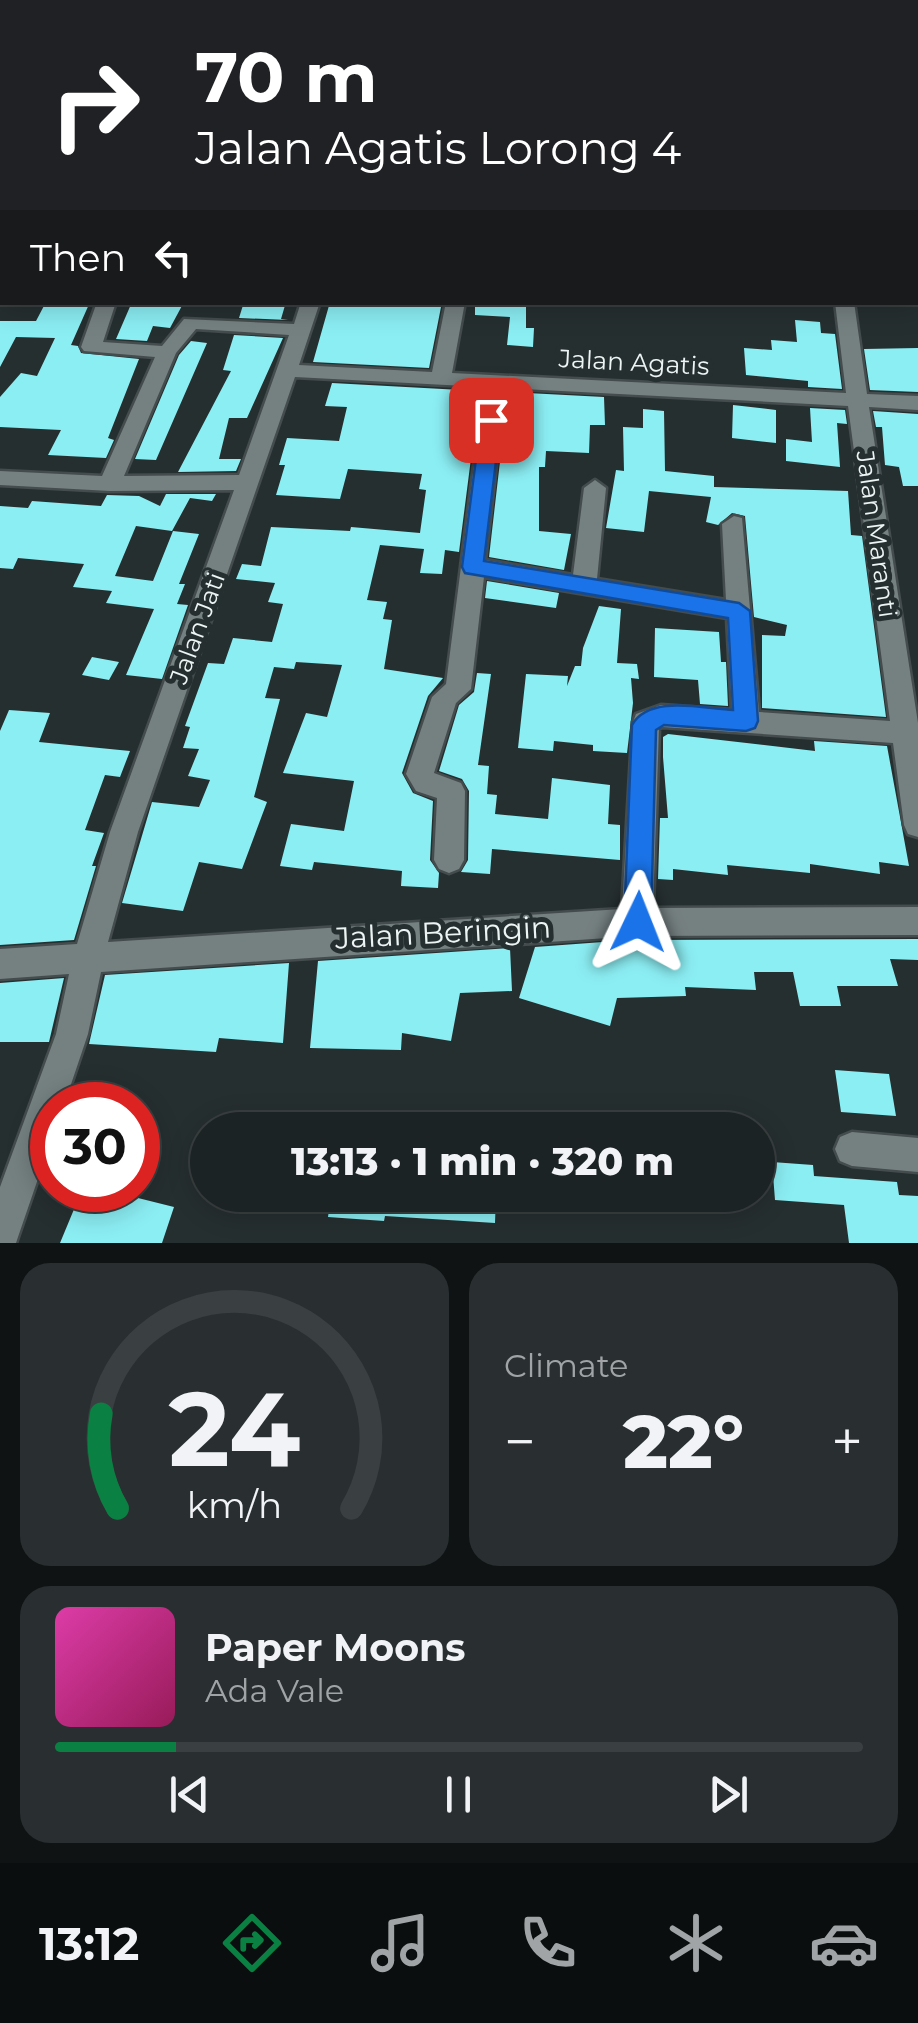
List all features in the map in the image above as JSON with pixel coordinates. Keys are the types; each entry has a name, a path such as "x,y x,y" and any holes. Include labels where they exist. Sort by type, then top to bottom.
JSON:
{"street":[{"path":"106,305 90,347 167,352"},
{"name":"Jalan Jati","path":"0,1236 72,1034 89,955 124,832 310,305"},
{"path":"440,381 455,305"},
{"name":"Jalan Maranti","path":"844,305 868,482 912,733 918,825"},
{"path":"110,484 167,352 191,324 301,330"},
{"name":"Jalan Agatis","path":"288,372 918,403"},
{"path":"450,860 451,791 426,783 420,774 445,697 458,689 496,383"},
{"path":"0,478 110,484 248,482"},
{"path":"584,585 595,488"},
{"path":"734,524 746,721"},
{"path":"473,567 739,611"},
{"path":"638,922 644,725 661,716 912,733"},
{"name":"Jalan Beringin","path":"0,964 89,955 638,922 918,921"},
{"path":"852,1149 918,1155"}],"building":[{"path":"44,305 89,305 71,345 78,346 81,353 139,359 108,438 114,440 106,458 48,455 61,430 0,427 0,397 21,373 37,376 55,338 16,337 0,367 0,321 36,321"},
{"path":"131,305 182,305 170,328 153,326 147,341 116,339"},
{"path":"243,305 285,305 281,319 288,320 239,318"},
{"path":"329,305 441,305 429,368 313,362"},
{"path":"475,305 526,305 526,328 534,328 533,347 507,345 510,317 475,315"},
{"path":"795,320 820,322 821,333 835,334 842,389 808,387 808,381 746,375 744,348 772,350 771,340 797,342"},
{"path":"234,335 283,338 247,418 229,418 219,459 241,459 236,471 178,472 231,371 223,370"},
{"path":"191,341 207,343 156,460 135,459 179,355"},
{"path":"918,348 918,392 870,390 864,349"},
{"path":"332,383 461,390 460,395 479,396 459,552 445,550 442,574 420,573 424,549 380,545 367,600 387,602 383,619 392,620 384,669 443,678 428,696 402,773 413,793 433,801 430,860 439,873 438,888 401,886 402,871 314,862 312,870 280,866 291,824 344,831 354,781 283,773 306,713 327,717 342,665 296,662 294,669 274,667 265,698 280,699 254,797 267,802 242,869 199,862 183,911 122,903 152,802 199,807 210,780 188,776 199,749 183,748 190,727 185,726 208,663 224,664 233,638 272,642 283,604 268,602 275,583 236,579 242,564 261,566 271,527 350,531 351,527 420,533 426,490 419,489 422,474 348,469 340,499 276,495 285,465 279,465 287,438 339,441 347,407 325,406"},
{"path":"508,392 604,397 605,425 590,425 589,453 546,451 545,467 539,467 539,531 571,534 564,570 489,557"},
{"path":"733,405 776,410 776,443 732,438"},
{"path":"810,408 845,410 847,424 837,423 840,467 786,461 786,439 812,442"},
{"path":"643,409 664,411 665,471 714,476 714,487 848,491 851,535 862,536 886,717 762,708 762,635 785,636 787,625 754,617 745,516 732,513 718,525 706,522 711,497 649,491 644,532 606,528 616,470 624,471 623,427 643,428"},
{"path":"873,411 918,414 918,486 903,486 899,467 885,465 882,427 876,427"},
{"path":"166,494 216,494 212,501 190,498 172,531 136,526 115,576 153,581 173,531 199,534 179,584 185,584 177,604 188,605 162,679 126,675 154,609 106,603 112,591 73,587 84,564 18,558 13,569 0,568 0,506 28,508 32,501 101,506 107,495 139,496 160,506"},
{"path":"487,581 559,593 556,608 485,598"},
{"path":"599,606 621,609 617,663 637,664 639,679 631,678 633,703 627,753 593,751 593,745 554,741 553,751 518,748 526,674 568,676 567,686 575,666 581,666 583,648"},
{"path":"655,628 719,632 721,662 726,662 728,706 700,704 698,680 654,677"},
{"path":"92,657 119,662 109,680 82,675"},
{"path":"477,673 491,674 478,765 489,766 487,794 497,795 495,814 548,819 552,778 610,785 608,824 620,825 620,860 492,849 490,874 461,872 468,860 469,791 462,779 439,771 459,705 474,692"},
{"path":"9,710 50,713 39,742 130,751 120,777 105,775 85,830 104,833 74,940 0,945 0,731"},
{"path":"668,734 815,751 814,741 887,746 909,866 879,862 880,874 810,864 810,873 727,865 728,875 673,869 673,880 658,879 660,818 668,818 663,737"},
{"path":"918,939 918,960 890,959 898,986 837,986 841,1006 800,1006 793,972 754,972 756,990 685,987 686,996 617,998 610,1026 519,998 535,947 630,940 645,945 644,940"},
{"path":"510,948 512,991 460,993 451,1041 402,1033 401,1050 310,1048 318,961"},
{"path":"289,963 283,1043 219,1038 216,1052 89,1044 105,975"},
{"path":"64,978 49,1042 0,1042 0,983"},
{"path":"835,1070 889,1074 896,1116 841,1112"},
{"path":"775,1162 813,1165 814,1176 897,1182 899,1195 918,1196 918,1243 849,1243 844,1205 775,1200"},
{"path":"160,1204 174,1207 162,1243 60,1243 73,1212 160,1212"},
{"path":"329,1212 495,1212 495,1223 385,1216 384,1221 328,1217"}],"route":[{"path":"491,420 473,567 739,611 746,721 661,716 644,725 638,922"}]}
